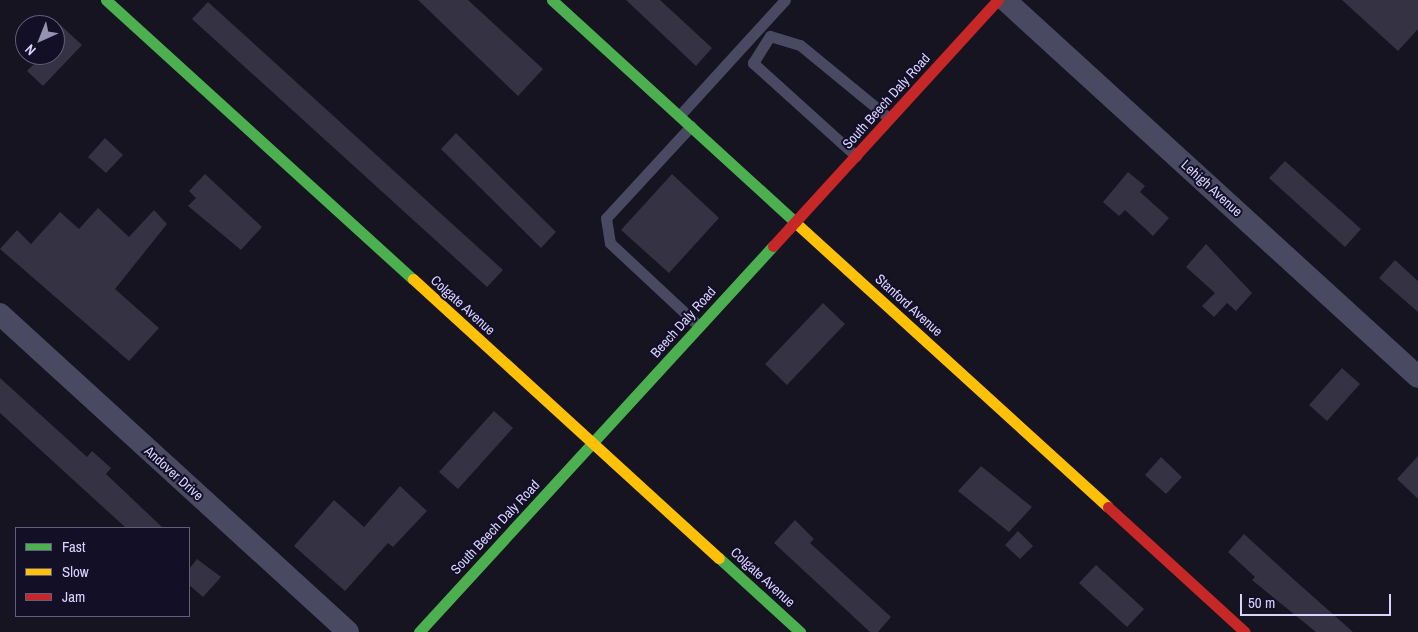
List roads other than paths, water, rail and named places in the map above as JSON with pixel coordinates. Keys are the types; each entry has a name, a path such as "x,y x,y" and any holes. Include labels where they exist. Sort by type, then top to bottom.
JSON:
{"street":[{"name":"Colgate Avenue","path":"106,0 800,632"},
{"name":"Stanford Avenue","path":"552,0 1245,632"},
{"name":"South Beech Daly Road","path":"796,221 998,0"},
{"name":"Lehigh Avenue","path":"1005,0 1418,377"},
{"name":"Beech Daly Road","path":"593,442 796,221"},
{"name":"Andover Drive","path":"0,314 348,632"},
{"name":"South Beech Daly Road","path":"419,632 593,442"}],"lane":[{"path":"679,116 784,0"},
{"path":"856,156 753,63 770,36 800,45 890,118"},
{"path":"691,126 606,218 610,242 699,326"}]}
